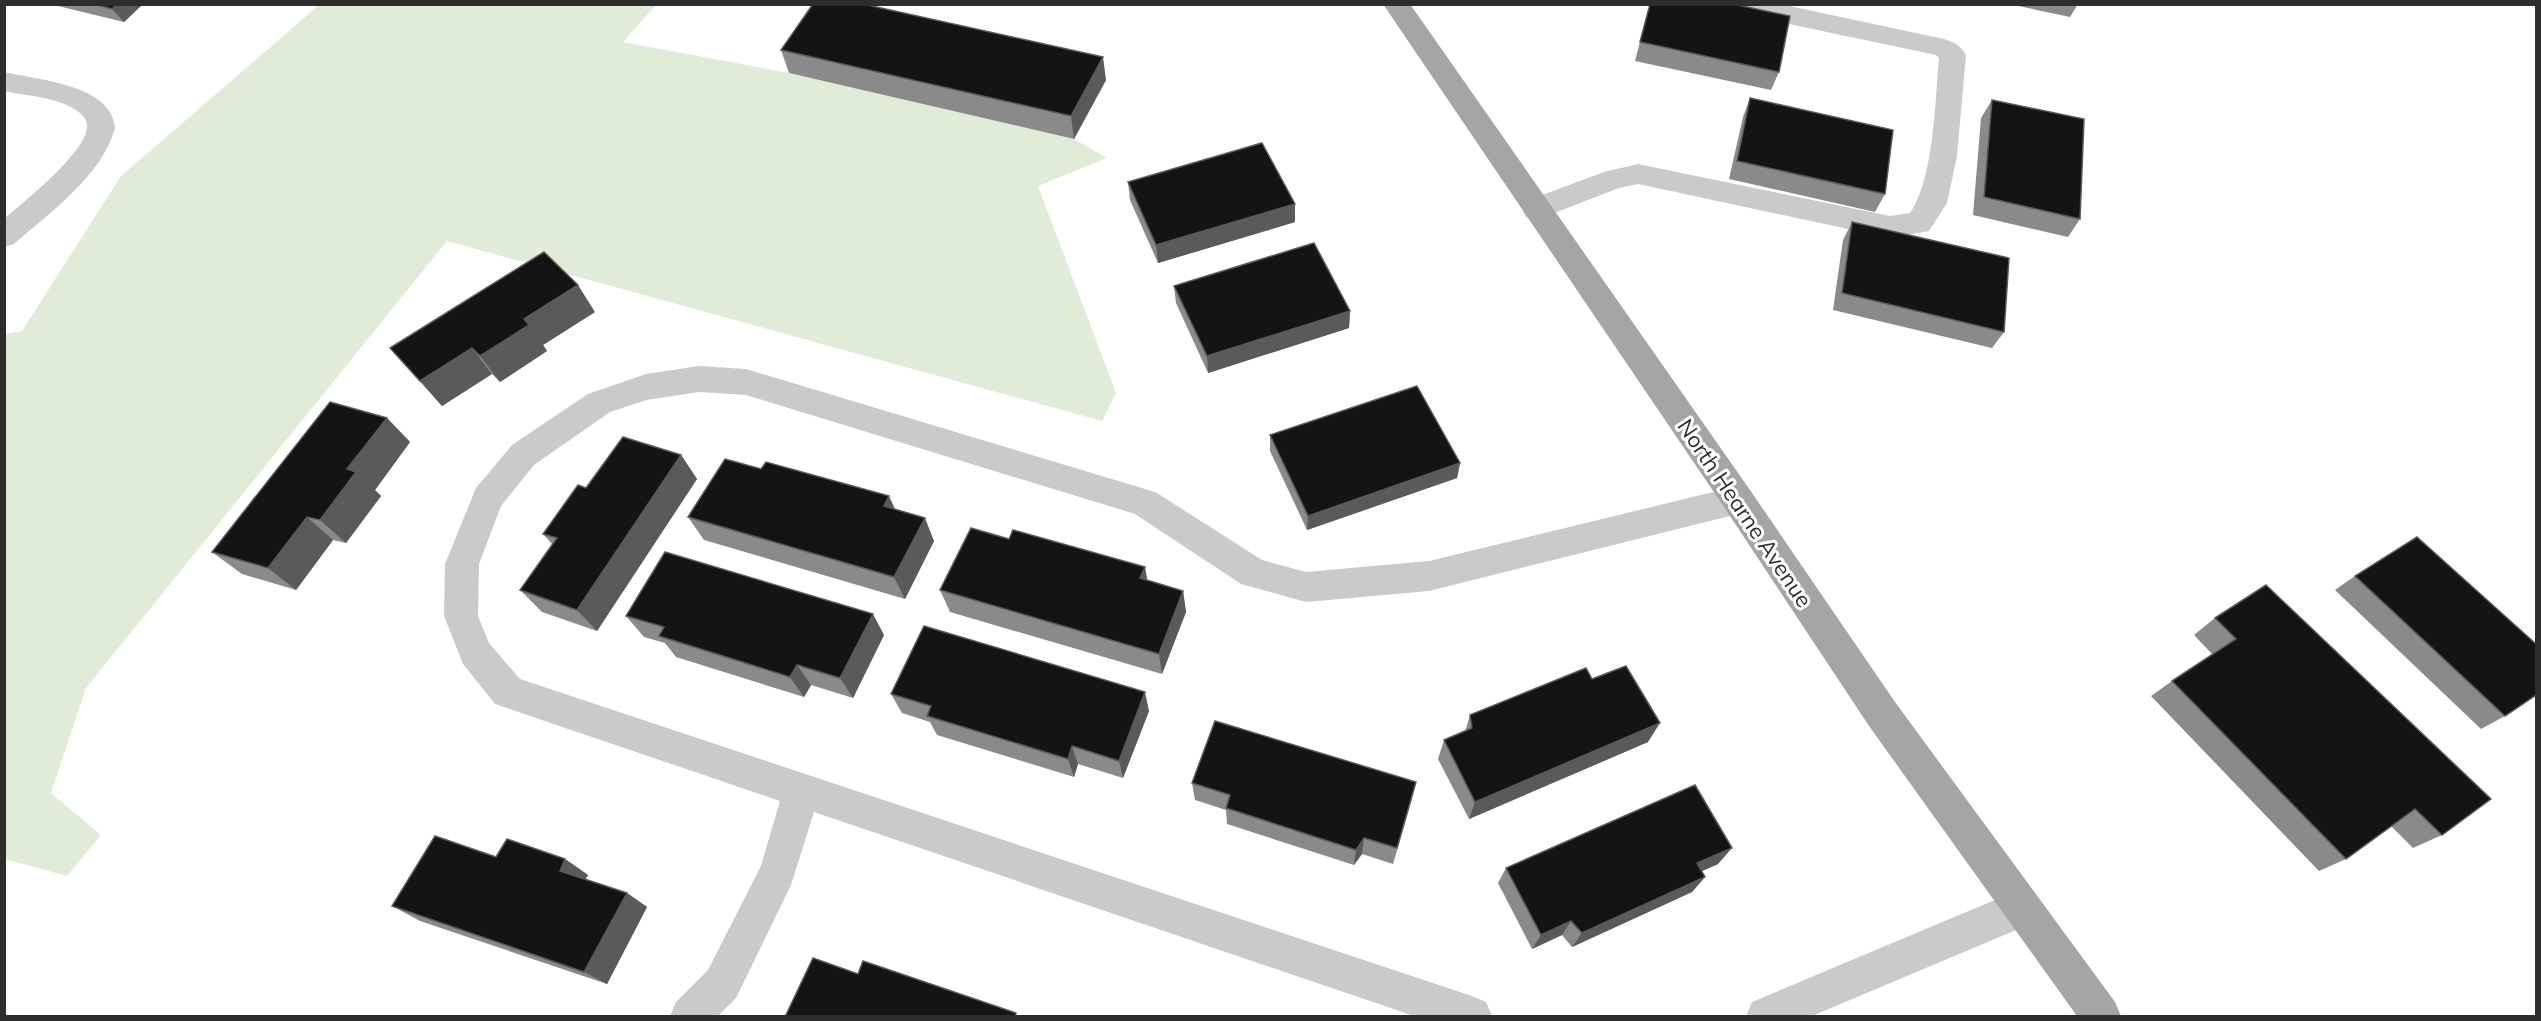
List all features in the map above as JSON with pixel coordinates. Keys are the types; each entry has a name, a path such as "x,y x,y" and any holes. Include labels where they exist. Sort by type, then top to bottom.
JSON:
{"main road":[{"name":"North Hearne Avenue","path":"1396,4 1738,500 1882,714 2102,1017"}],"street":[{"path":"1536,209 1614,179 1638,174 1890,227 1919,223 1933,204 1942,156 1953,55 1944,48 1736,4"},
{"path":"4,81 84,102 99,115 102,126 100,135 81,164 4,236"},
{"path":"1472,1017 508,692 475,653 461,616 462,564 488,498 523,455 600,403 646,387 688,380 746,382 1145,503 1253,573 1306,586 1429,576 1738,500"},
{"path":"690,1017 722,984 778,872 801,792"},
{"path":"1766,1017 2021,908"}],"green space":[{"path":"319,5 656,5 623,42 789,73 1074,139 1107,158 1038,186 1116,393 1102,421 447,241 86,688 51,793 101,835 67,876 5,859 4,334 22,331 121,176"}],"building":[{"path":"94,4 117,4 112,9"},
{"path":"813,4 863,4 1103,57 1071,116 781,50"},
{"path":"1650,4 1733,4 1790,16 1779,72 1640,42"},
{"path":"1750,98 1893,130 1885,194 1737,161"},
{"path":"1992,100 2084,119 2080,219 1984,197"},
{"path":"1262,143 1295,204 1156,245 1128,182"},
{"path":"1852,222 2009,258 2004,332 1842,293"},
{"path":"1314,243 1350,311 1207,356 1174,286"},
{"path":"544,252 578,285 524,319 529,325 480,356 472,348 420,381 390,348"},
{"path":"1417,386 1460,463 1308,516 1270,435"},
{"path":"330,402 387,418 347,469 356,472 320,520 307,517 268,568 212,552"},
{"path":"623,437 681,455 577,610 520,590 557,538 543,534 578,485 586,488"},
{"path":"725,459 761,469 766,462 889,496 884,506 925,518 894,577 688,517"},
{"path":"971,528 1009,539 1013,530 1145,567 1140,578 1183,591 1159,654 940,590"},
{"path":"2417,537 2536,644 2536,695 2505,716 2355,576"},
{"path":"665,552 873,614 840,678 797,665 790,677 659,636 664,627 626,616"},
{"path":"2266,585 2491,799 2442,835 2415,809 2346,859 2172,681 2236,639 2215,618"},
{"path":"924,626 1145,692 1119,761 1072,746 1068,759 927,716 931,706 891,694"},
{"path":"1626,666 1660,723 1475,802 1444,740 1472,728 1470,715 1586,668 1592,679"},
{"path":"1215,721 1416,782 1397,848 1364,838 1356,850 1226,808 1230,795 1192,783"},
{"path":"1695,785 1732,848 1697,863 1705,877 1582,933 1571,921 1541,935 1506,868"},
{"path":"435,836 496,857 507,839 565,859 560,871 627,893 584,972 392,906"},
{"path":"813,958 858,974 863,961 1016,1013 1015,1017 785,1017"}]}
